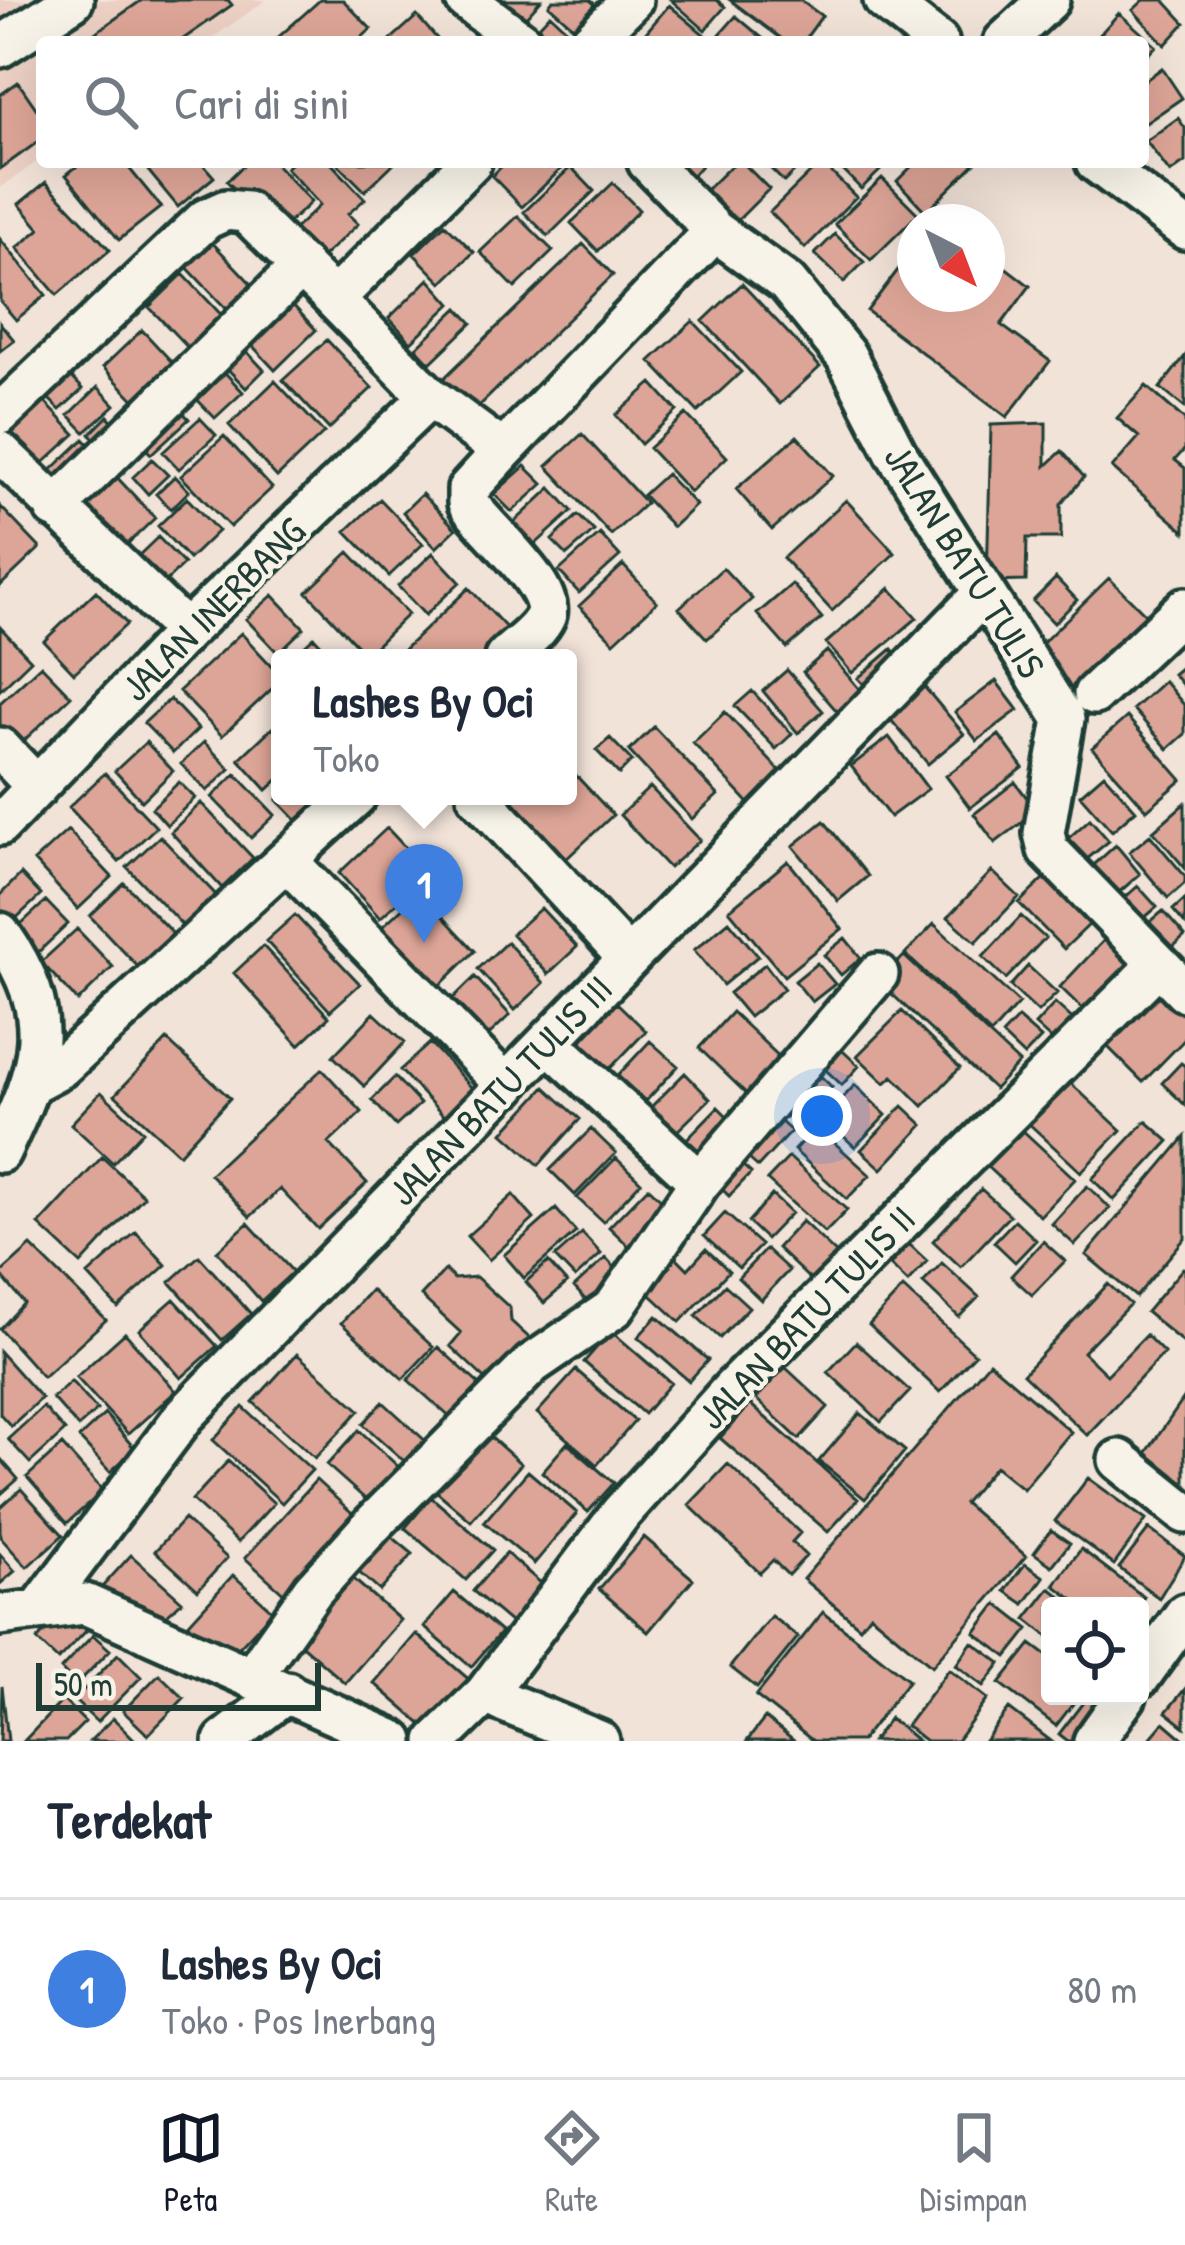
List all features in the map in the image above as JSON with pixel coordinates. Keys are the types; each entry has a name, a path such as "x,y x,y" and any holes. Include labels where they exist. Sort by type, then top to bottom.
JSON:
{"street":[{"path":"0,46 73,0"},
{"path":"466,0 514,36"},
{"path":"596,36 632,0"},
{"path":"884,0 930,36"},
{"path":"1010,36 1048,0"},
{"path":"334,299 465,168"},
{"name":"JALAN BATU TULIS","path":"655,168 715,231 787,283 846,356 896,453 1064,719 1044,833 1048,850 1171,979"},
{"path":"1104,168 1185,229"},
{"path":"0,414 206,219 226,210 246,212 430,397 503,451"},
{"path":"514,649 548,610 541,587 468,503 468,489 715,231"},
{"path":"55,508 302,266"},
{"name":"JALAN INERBANG","path":"0,825 186,632 430,397"},
{"path":"0,452 186,632"},
{"name":"JALAN BATU TULIS III","path":"41,1607 184,1416 982,594"},
{"path":"1094,694 1185,608"},
{"path":"0,748 37,787"},
{"path":"34,1081 61,1067 346,805"},
{"path":"486,805 627,957"},
{"path":"286,861 507,1086"},
{"path":"0,933 26,971 38,1010 34,1081 0,1152"},
{"path":"224,1741 270,1683 313,1590 532,1364 614,1308 700,1182 878,974"},
{"name":"JALAN BATU TULIS II","path":"437,1741 485,1694 622,1513 733,1388 1171,979"},
{"path":"550,1043 700,1182"},
{"path":"1119,1460 1185,1513"},
{"path":"0,1615 86,1604 394,1741"},
{"path":"1149,1664 1185,1614"},
{"path":"485,1694 599,1741"},
{"path":"1094,1741 1120,1705"}],"shaded area":[{"path":"0,0 266,0 215,36 36,36 36,162 0,188"}],"building":[{"path":"142,0 228,0 232,5 188,36 91,36"},
{"path":"320,0 343,0 371,29 363,36 280,36"},
{"path":"488,0 541,0 518,26"},
{"path":"553,0 590,0 598,7 578,31 549,5"},
{"path":"671,0 717,0 725,7 705,30"},
{"path":"730,0 800,0 822,16 807,36 778,36"},
{"path":"1144,0 1164,0 1185,23 1165,45 1133,10"},
{"path":"669,5 706,36 643,36"},
{"path":"1119,13 1145,36 1098,36"},
{"path":"550,14 574,36 530,36"},
{"path":"417,16 435,36 395,36"},
{"path":"736,16 760,36 718,36"},
{"path":"1162,68 1182,98 1149,121 1149,78"},
{"path":"18,82 36,108 36,143 0,169 0,95"},
{"path":"1178,118 1185,128 1185,162 1170,173 1149,139"},
{"path":"75,168 129,168 161,207 119,240 66,175"},
{"path":"146,168 206,168 214,177 178,207"},
{"path":"241,168 280,168 311,202 277,234 227,181"},
{"path":"286,168 336,168 365,199 348,214 358,224 314,265 287,236 320,205"},
{"path":"342,168 389,168 365,191"},
{"path":"500,168 561,169 522,207 492,176"},
{"path":"570,168 594,191 548,236 524,212"},
{"path":"669,168 699,168 686,183"},
{"path":"729,168 748,168 769,189 736,222 705,191"},
{"path":"770,168 798,168 784,182"},
{"path":"815,168 827,168 856,197 805,248 770,212"},
{"path":"841,168 883,168 861,189"},
{"path":"910,168 970,168 934,204 919,204 897,181"},
{"path":"882,178 908,204 897,204 897,235 871,260 835,224"},
{"path":"46,182 110,250 57,295 17,248 40,229 19,204"},
{"path":"613,183 639,210 598,251 571,223"},
{"path":"518,216 553,251 515,288 480,252"},
{"path":"445,224 474,252 442,283 414,254"},
{"path":"835,234 864,262 844,282 815,254"},
{"path":"207,237 260,293 234,317 181,261"},
{"path":"0,239 46,295 16,320 0,301"},
{"path":"583,244 613,275 470,415 439,383"},
{"path":"1005,267 1030,286 1001,325 1050,361 1007,417 867,311 897,271 897,312 1005,312"},
{"path":"183,274 227,321 193,353 149,307"},
{"path":"429,279 451,304 411,342 389,318"},
{"path":"742,284 820,367 780,404 703,321"},
{"path":"290,302 316,330 275,370 249,342"},
{"path":"458,308 472,323 430,363 416,348"},
{"path":"693,321 741,372 698,412 650,361"},
{"path":"0,323 14,340 0,351"},
{"path":"142,330 184,375 145,411 103,367"},
{"path":"327,340 372,388 329,429 283,380"},
{"path":"238,342 264,370 246,388 219,360"},
{"path":"1185,356 1185,408 1160,388"},
{"path":"215,362 243,392 215,418 187,389"},
{"path":"65,370 83,389 60,410 42,392"},
{"path":"275,381 324,433 277,477 229,425"},
{"path":"652,383 677,411 641,444 616,415"},
{"path":"1146,386 1185,420 1185,449 1175,460 1185,468 1185,532 1112,468 1139,437 1117,418"},
{"path":"98,387 115,405 85,432 69,415"},
{"path":"43,400 75,434 36,470 5,437"},
{"path":"173,402 189,419 151,454 135,438"},
{"path":"686,414 727,457 690,492 649,448"},
{"path":"108,416 123,433 105,450 90,434"},
{"path":"200,418 216,435 179,469 163,452"},
{"path":"1046,423 1046,466 1062,451 1084,477 1061,504 1061,538 1027,538 1026,581 987,582 991,425"},
{"path":"582,434 646,503 611,535 547,466"},
{"path":"224,436 272,488 230,527 181,476"},
{"path":"797,436 833,476 772,530 736,489"},
{"path":"84,439 101,457 62,494 45,476"},
{"path":"152,459 168,475 148,494 133,477"},
{"path":"525,466 543,484 512,512 494,494"},
{"path":"112,472 155,518 119,552 76,506"},
{"path":"666,474 696,505 673,527 643,495"},
{"path":"175,476 189,491 171,509 156,494"},
{"path":"551,488 572,511 527,552 506,530"},
{"path":"422,494 456,529 436,548 403,512"},
{"path":"187,498 218,531 189,559 158,526"},
{"path":"380,499 423,544 389,576 346,531"},
{"path":"846,500 895,553 832,611 783,558"},
{"path":"0,506 40,548 0,586"},
{"path":"578,515 594,531 567,555 552,540"},
{"path":"600,534 620,556 579,593 559,571"},
{"path":"158,537 184,564 161,586 135,559"},
{"path":"349,552 408,614 372,649 360,649 307,592"},
{"path":"433,553 460,582 425,615 398,586"},
{"path":"623,565 657,602 614,642 579,606"},
{"path":"723,568 752,599 707,639 679,608"},
{"path":"1056,578 1077,600 1054,623 1033,601"},
{"path":"1109,578 1150,619 1071,696 1031,654"},
{"path":"792,584 822,618 787,648 757,614"},
{"path":"469,588 509,631 490,649 405,649"},
{"path":"890,588 917,618 852,673 826,643"},
{"path":"96,591 127,624 74,673 44,641"},
{"path":"273,595 304,628 282,649 274,649 246,619"},
{"path":"0,627 31,660 0,690"},
{"path":"241,633 271,665 271,690 222,736 179,691"},
{"path":"314,637 325,649 301,649"},
{"path":"892,649 905,665 872,693 858,678"},
{"path":"827,651 866,697 842,717 803,672"},
{"path":"1185,664 1185,688 1173,674"},
{"path":"41,665 71,696 15,749 0,734 0,703"},
{"path":"787,670 823,711 798,733 763,691"},
{"path":"996,681 1018,710 977,741 955,712"},
{"path":"1164,681 1185,706 1185,734 1168,749 1133,709"},
{"path":"921,683 964,734 928,764 885,713"},
{"path":"752,691 792,734 776,749 735,706"},
{"path":"170,699 198,729 173,753 144,723"},
{"path":"725,712 790,782 757,812 693,743"},
{"path":"1127,717 1182,780 1147,810 1092,748"},
{"path":"654,727 718,795 692,819 629,751"},
{"path":"271,729 271,786 267,790 239,759"},
{"path":"999,735 1023,768 970,808 946,776"},
{"path":"889,737 928,789 890,817 851,766"},
{"path":"610,738 632,761 619,774 596,750"},
{"path":"146,742 173,771 142,801 115,771"},
{"path":"204,742 230,769 207,791 181,764"},
{"path":"105,773 156,827 119,862 69,807"},
{"path":"236,774 275,815 251,838 212,797"},
{"path":"1104,774 1136,810 1112,831 1080,795"},
{"path":"577,777 613,815 564,861 511,805 577,805"},
{"path":"179,782 195,798 167,825 152,808"},
{"path":"1015,782 1037,811 995,843 974,814"},
{"path":"650,787 700,840 669,868 620,815"},
{"path":"201,803 253,858 222,888 171,832"},
{"path":"1185,803 1185,868 1153,831"},
{"path":"282,805 326,805 303,827"},
{"path":"1090,819 1109,841 1080,865 1062,844"},
{"path":"824,821 868,876 838,901 793,846"},
{"path":"387,828 429,873 380,918 339,873"},
{"path":"68,830 112,877 78,909 34,861"},
{"path":"1150,835 1185,876 1185,883 1168,898 1129,852"},
{"path":"160,836 216,895 183,926 127,867"},
{"path":"1116,845 1140,874 1108,902 1084,874"},
{"path":"788,861 842,929 784,976 729,910"},
{"path":"992,871 1019,897 976,942 948,917"},
{"path":"21,874 41,895 11,923 0,911 0,895"},
{"path":"1047,876 1092,922 1064,949 1019,903"},
{"path":"124,883 174,935 139,968 90,916"},
{"path":"1138,886 1157,907 1128,932 1110,911"},
{"path":"420,892 475,951 430,995 373,935"},
{"path":"1185,899 1185,924 1173,910"},
{"path":"46,901 68,924 32,958 10,934"},
{"path":"541,908 577,947 548,974 512,934"},
{"path":"1163,911 1185,936 1159,959 1137,933"},
{"path":"295,915 360,984 330,1011 266,941"},
{"path":"1021,916 1045,938 1006,979 983,957"},
{"path":"729,921 758,956 723,985 694,950"},
{"path":"934,924 1019,1003 991,1034 905,954"},
{"path":"77,929 113,967 78,1001 41,962"},
{"path":"1107,937 1138,966 1091,1017 1060,987"},
{"path":"845,938 861,958 841,975 824,955"},
{"path":"507,942 544,983 515,1010 478,969"},
{"path":"263,946 329,1017 299,1045 234,973"},
{"path":"904,956 1019,1063 994,1089 879,982"},
{"path":"817,963 835,984 812,1002 795,981"},
{"path":"765,964 784,989 749,1017 729,993"},
{"path":"1028,966 1057,993 1038,1012 1010,986"},
{"path":"475,977 510,1015 477,1046 442,1009"},
{"path":"1160,988 1185,1014 1185,1039 1143,1082 1104,1043"},
{"path":"617,1003 646,1031 598,1081 570,1053"},
{"path":"1055,1003 1078,1024 1058,1046 1035,1025"},
{"path":"902,1011 960,1068 923,1106 893,1076 885,1083 857,1056"},
{"path":"732,1012 787,1064 753,1100 699,1048"},
{"path":"374,1013 405,1042 364,1086 333,1056"},
{"path":"1018,1018 1041,1038 1024,1056 1002,1035"},
{"path":"167,1040 230,1098 179,1154 115,1095"},
{"path":"831,1040 859,1066 842,1085 814,1059"},
{"path":"650,1041 678,1066 635,1113 607,1087"},
{"path":"430,1043 486,1103 457,1130 400,1070"},
{"path":"807,1063 832,1087 800,1121 776,1097"},
{"path":"1181,1063 1185,1066 1185,1105 1162,1083"},
{"path":"322,1069 362,1112 329,1143 367,1183 318,1229 280,1189 250,1217 210,1174"},
{"path":"685,1073 710,1099 667,1141 642,1116"},
{"path":"395,1077 420,1104 396,1126 372,1100"},
{"path":"1064,1077 1121,1130 1081,1172 1025,1120"},
{"path":"855,1085 886,1115 855,1147 824,1118"},
{"path":"545,1087 580,1119 539,1165 503,1133"},
{"path":"101,1092 143,1131 113,1163 71,1124"},
{"path":"903,1106 923,1125 882,1169 861,1150"},
{"path":"718,1107 742,1131 701,1172 677,1149"},
{"path":"770,1112 791,1131 758,1167 737,1148"},
{"path":"1146,1121 1169,1141 1114,1200 1092,1179"},
{"path":"816,1126 870,1175 847,1199 794,1150"},
{"path":"1019,1127 1075,1179 1040,1216 984,1164"},
{"path":"591,1129 616,1153 575,1195 550,1170"},
{"path":"1185,1137 1185,1238 1136,1297 1086,1255"},
{"path":"102,1157 144,1196 81,1264 39,1225"},
{"path":"733,1157 751,1173 729,1196 712,1179"},
{"path":"789,1157 847,1210 825,1233 767,1180"},
{"path":"616,1158 641,1182 603,1222 577,1198"},
{"path":"1087,1186 1110,1208 1075,1245 1052,1224"},
{"path":"648,1187 676,1214 637,1254 609,1227"},
{"path":"981,1189 1010,1215 961,1267 933,1241"},
{"path":"513,1195 534,1219 489,1260 467,1236"},
{"path":"772,1195 791,1213 766,1239 748,1222"},
{"path":"556,1209 576,1232 524,1278 504,1255"},
{"path":"725,1213 761,1245 739,1268 704,1236"},
{"path":"1015,1220 1036,1240 1015,1262 994,1242"},
{"path":"802,1221 841,1258 816,1285 777,1248"},
{"path":"248,1223 293,1272 261,1301 217,1251"},
{"path":"136,1232 166,1265 118,1308 88,1275"},
{"path":"582,1233 601,1254 575,1278 555,1257"},
{"path":"1043,1241 1065,1261 1032,1295 1011,1276"},
{"path":"909,1244 927,1261 908,1282 890,1265"},
{"path":"31,1246 106,1320 43,1377 0,1329 24,1303 0,1274"},
{"path":"706,1249 729,1271 680,1322 639,1284 670,1251 688,1269"},
{"path":"766,1249 789,1270 761,1300 738,1278"},
{"path":"199,1256 251,1314 222,1340 170,1282"},
{"path":"606,1258 630,1284 597,1313 574,1287"},
{"path":"548,1262 567,1283 544,1303 526,1282"},
{"path":"942,1263 979,1297 959,1317 923,1283"},
{"path":"1185,1269 1185,1344 1146,1312"},
{"path":"445,1270 454,1279 476,1277 510,1308 511,1321 538,1346 497,1390 450,1346 461,1333 421,1296"},
{"path":"1108,1284 1130,1304 1083,1352 1107,1375 1146,1335 1164,1353 1087,1435 1023,1374"},
{"path":"725,1285 749,1307 720,1338 696,1316"},
{"path":"903,1288 975,1354 940,1392 869,1325"},
{"path":"371,1290 433,1347 403,1379 341,1323"},
{"path":"174,1299 217,1346 181,1378 139,1330"},
{"path":"657,1316 708,1360 689,1381 638,1337"},
{"path":"611,1331 671,1383 644,1414 584,1362"},
{"path":"125,1333 176,1391 128,1434 76,1377"},
{"path":"856,1342 910,1391 881,1422 828,1372"},
{"path":"438,1347 491,1395 462,1428 408,1380"},
{"path":"0,1352 41,1398 11,1426 0,1414"},
{"path":"297,1354 360,1410 315,1458 253,1402"},
{"path":"989,1362 1071,1432 1023,1489 995,1466 964,1503 1026,1556 932,1666 870,1614 860,1627 803,1579"},
{"path":"785,1367 828,1407 799,1439 756,1399"},
{"path":"576,1370 635,1421 597,1465 537,1413"},
{"path":"71,1381 97,1410 78,1427 52,1398"},
{"path":"1185,1397 1185,1498 1138,1465"},
{"path":"383,1402 430,1445 411,1467 363,1424"},
{"path":"750,1404 858,1499 828,1532 720,1438"},
{"path":"43,1407 65,1431 30,1463 8,1439"},
{"path":"243,1407 312,1470 282,1503 213,1440"},
{"path":"860,1413 905,1451 865,1499 819,1461"},
{"path":"105,1414 135,1449 110,1472 79,1438"},
{"path":"478,1426 521,1464 471,1521 428,1484"},
{"path":"359,1430 404,1472 373,1506 327,1465"},
{"path":"567,1443 614,1483 588,1512 542,1472"},
{"path":"62,1445 103,1491 67,1523 27,1477"},
{"path":"0,1458 18,1479 0,1495"},
{"path":"228,1461 274,1503 238,1542 192,1500"},
{"path":"728,1464 800,1533 792,1542 806,1556 788,1575 773,1560 760,1573 689,1505"},
{"path":"528,1471 577,1513 534,1564 484,1522"},
{"path":"1088,1478 1146,1520 1114,1565 1055,1521"},
{"path":"316,1480 361,1521 290,1599 245,1558"},
{"path":"21,1489 63,1535 27,1567 0,1537 0,1508"},
{"path":"431,1497 493,1550 466,1580 405,1528"},
{"path":"184,1519 227,1558 198,1590 155,1551"},
{"path":"1149,1529 1185,1556 1159,1598 1119,1568"},
{"path":"1051,1530 1070,1543 1052,1566 1034,1553"},
{"path":"385,1531 413,1554 380,1591 354,1568"},
{"path":"644,1537 693,1579 648,1632 599,1589"},
{"path":"1081,1549 1144,1597 1070,1597 1054,1585"},
{"path":"506,1553 550,1591 517,1628 473,1591"},
{"path":"0,1554 15,1571 0,1584"},
{"path":"131,1555 182,1601 152,1629 102,1587"},
{"path":"1025,1564 1044,1577 1024,1604 1005,1591"},
{"path":"233,1575 273,1611 230,1657 182,1631"},
{"path":"350,1576 400,1620 345,1683 295,1639"},
{"path":"454,1592 501,1632 471,1667 424,1627"},
{"path":"1041,1600 1041,1631 1026,1619"},
{"path":"997,1604 1029,1629 1007,1657 975,1633"},
{"path":"66,1610 87,1630 58,1660 37,1640"},
{"path":"823,1612 909,1680 861,1741 813,1741 756,1696"},
{"path":"771,1616 798,1637 757,1688 730,1667"},
{"path":"416,1634 479,1688 436,1737 374,1683"},
{"path":"93,1635 110,1650 76,1685 61,1669"},
{"path":"972,1642 1001,1663 984,1686 956,1665"},
{"path":"1031,1644 1041,1651 1041,1705 1072,1705 1056,1726 1000,1683"},
{"path":"118,1654 141,1677 97,1722 74,1700"},
{"path":"949,1669 988,1699 957,1741 926,1741 906,1726"},
{"path":"159,1674 184,1698 148,1735 123,1711"},
{"path":"2,1686 8,1741 0,1741"},
{"path":"1185,1689 1185,1727 1166,1712"},
{"path":"63,1700 85,1722 66,1741 24,1741"},
{"path":"1081,1705 1115,1707 1090,1741 1068,1741 1059,1734"},
{"path":"1009,1709 1051,1741 985,1741"},
{"path":"113,1718 136,1741 90,1741"},
{"path":"765,1718 794,1741 747,1741"},
{"path":"890,1718 918,1741 872,1741"},
{"path":"1164,1722 1185,1740 1185,1741 1148,1741"}],"place":[{"name":"Lashes By Oci","path":"424,943"}]}
